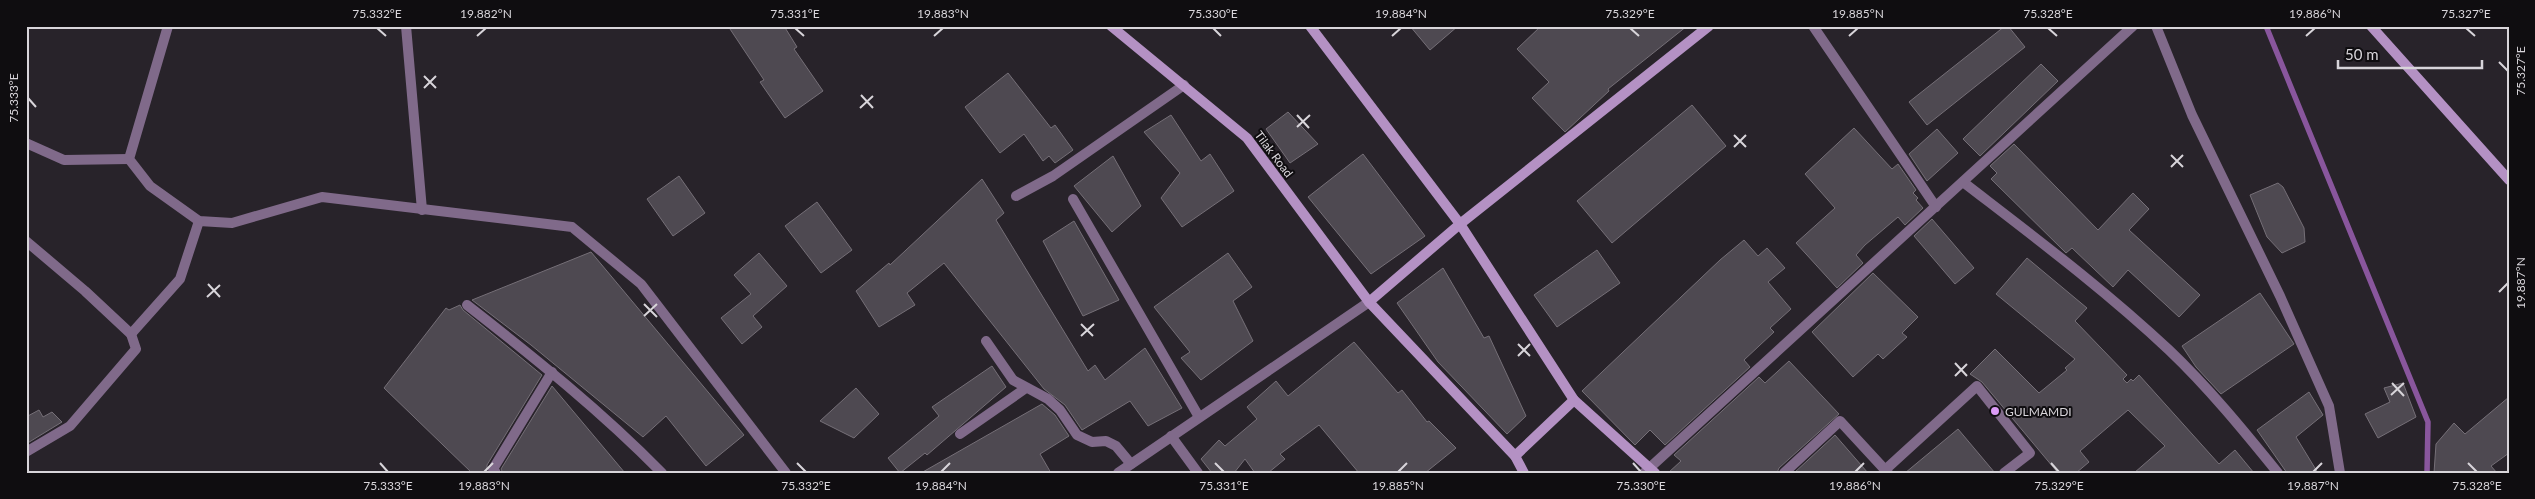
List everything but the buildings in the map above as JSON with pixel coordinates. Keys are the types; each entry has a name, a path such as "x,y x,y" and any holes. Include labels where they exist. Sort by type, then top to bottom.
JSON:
{"street":[{"path":"129,159 168,26"},
{"path":"406,26 422,210"},
{"name":"Tilak Road","path":"1111,26 1184,84 1247,138 1369,302 1515,456 1524,473"},
{"path":"1310,26 1460,224 1574,400 1650,471 2133,26"},
{"path":"1118,473 1369,302 1460,224 1709,26"},
{"path":"1813,26 1936,207"},
{"path":"2156,26 2192,115 2280,296 2329,406 2340,473"},
{"path":"2372,26 2509,180"},
{"path":"1016,196 1053,176 1184,84"},
{"path":"26,143 64,160 129,159"},
{"path":"129,159 150,186 199,221 232,223 322,196 422,210 572,227 641,284 786,473"},
{"path":"1963,182 2074,267 2170,351 2246,434 2278,473"},
{"path":"1074,199 1199,417"},
{"path":"131,334 180,279 199,221"},
{"path":"26,241 85,291 131,334 136,349 70,426 26,452"},
{"path":"467,305 552,372 631,441 662,473"},
{"path":"986,341 1013,380 1048,399 1060,410 1077,436 1092,442 1106,441 1116,446 1131,464"},
{"path":"496,473 493,469 552,372"},
{"path":"1784,473 1840,421 1886,471 1977,386 2030,453 2004,473"},
{"path":"960,434 1026,388"},
{"path":"1515,456 1574,400"},
{"path":"1171,436 1198,473"}],"waterway":[{"path":"2266,26 2428,422 2427,473"}],"place":[{"name":"GULMAMDI","path":"1995,411"}]}
